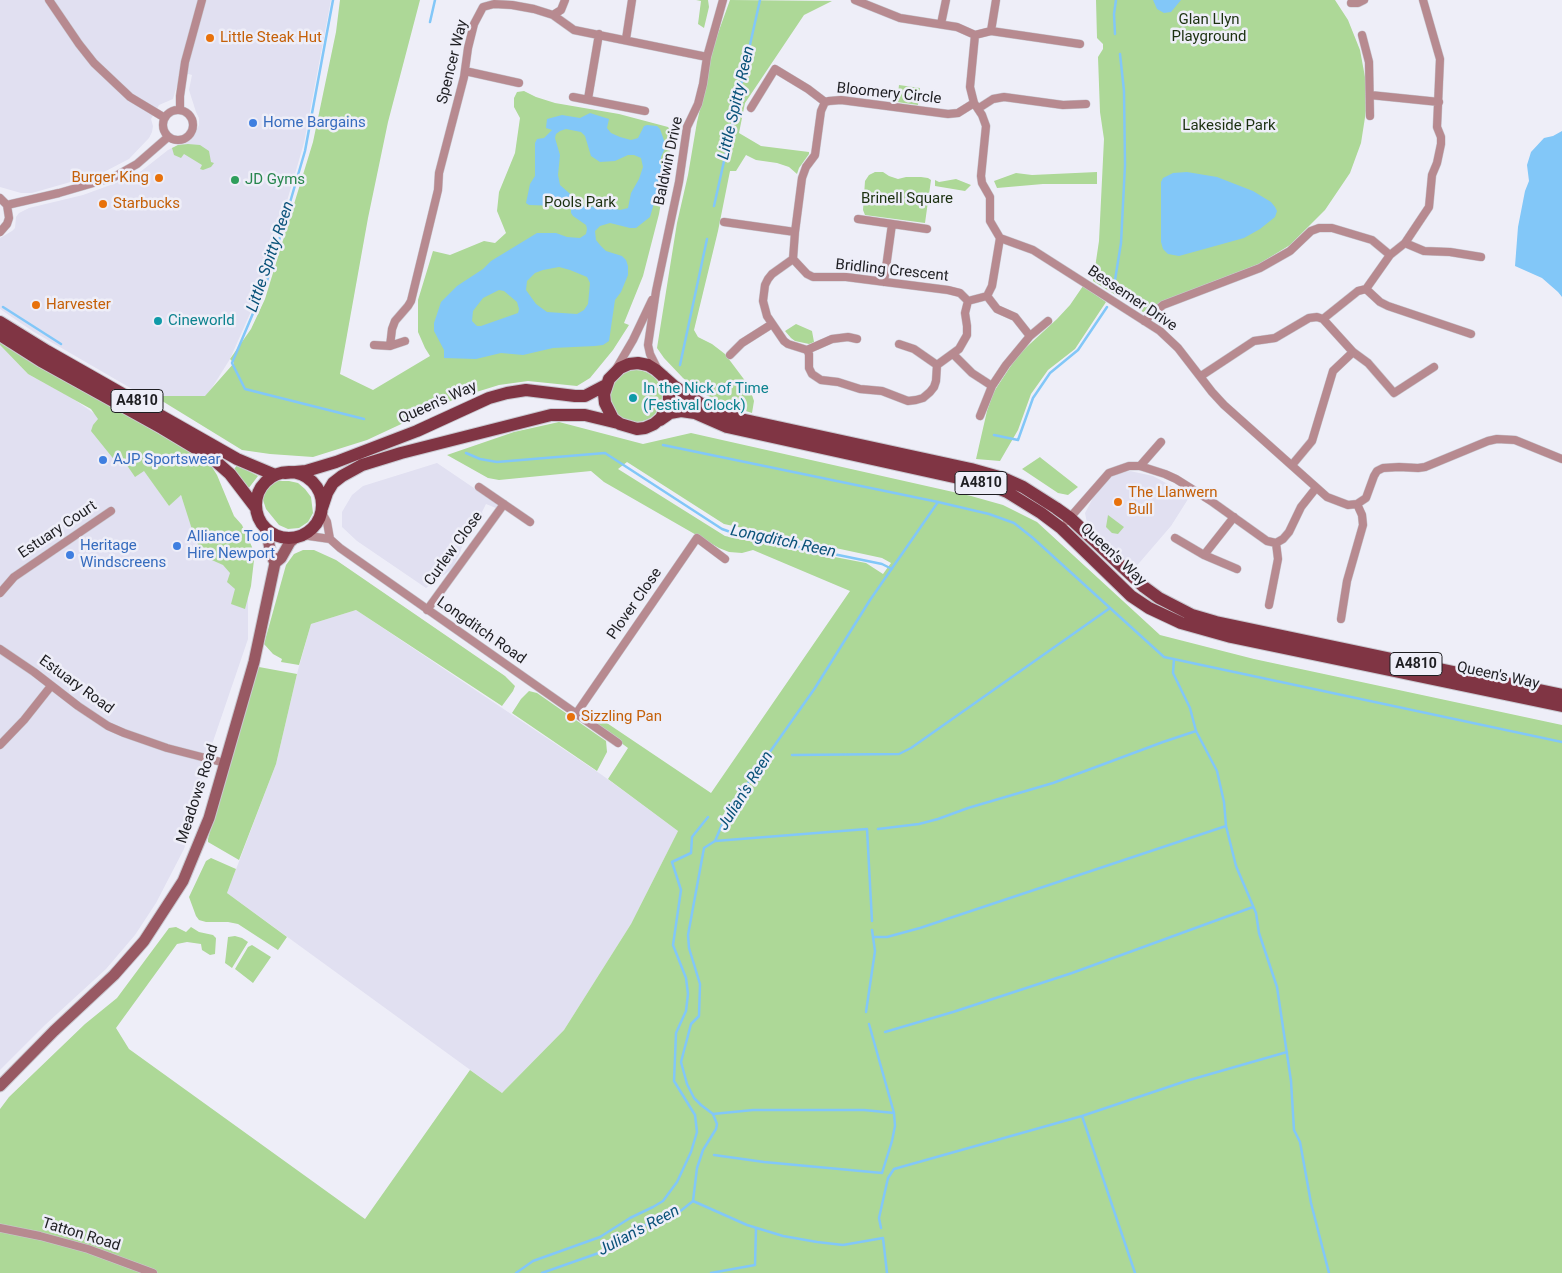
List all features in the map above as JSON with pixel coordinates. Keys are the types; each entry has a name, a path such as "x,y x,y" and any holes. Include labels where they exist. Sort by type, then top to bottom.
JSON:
{"main road":[{"name":"A4810","path":"0,322 47,351 238,459 280,474"},
{"name":"A4810","path":"0,335 212,458 230,474 256,508"},
{"name":"Queen's Way","path":"613,373 629,364 648,365 674,386 717,412 736,418 971,469 1003,478 1030,491 1065,523 1159,598 1192,615 1216,622 1562,695"},
{"path":"613,373 606,385 605,403 608,412 620,424"},
{"path":"654,424 661,418 669,402 670,393 661,374"},
{"name":"Queen's Way","path":"280,474 306,471 336,462 418,431 489,398 507,393 526,390 584,396 606,385"},
{"name":"Queen's Way","path":"321,509 333,483 342,476 362,465 401,453 551,415 585,415 637,429 646,428 670,413 681,410 728,427 990,485 1007,492 1065,523 1131,596 1149,608 1182,624 1230,637 1562,706"},
{"path":"296,473 313,483 319,492 321,509 318,521 311,530 299,536 280,537 266,529 258,516 256,508 260,489 267,481 280,474 296,473"}],"street":[{"path":"50,0 94,63 130,97 165,118"},
{"path":"180,110 185,62 202,0"},
{"path":"553,15 560,10 565,0"},
{"path":"626,39 632,0"},
{"path":"855,0 900,18 957,26 975,35 991,31 1080,44"},
{"path":"941,24 946,0"},
{"path":"991,31 996,0"},
{"path":"1351,3 1358,3 1364,0"},
{"path":"1366,290 1390,255 1405,243 1429,207 1432,175 1441,144 1441,137 1437,127 1439,53 1423,0"},
{"name":"Spencer Way","path":"390,346 395,321 411,301 438,190 439,173 465,71 468,48 474,24 483,3 534,9 553,15 574,30 626,39 707,57"},
{"name":"Baldwin Drive","path":"656,291 679,182 687,127 699,97 720,3"},
{"path":"588,99 599,34"},
{"path":"937,365 959,349 967,335 965,313 968,301 987,296 992,286 1000,238 990,221 990,196 981,180 986,126 970,88 975,35"},
{"path":"1362,35 1369,62 1370,116"},
{"path":"751,108 775,69 825,102"},
{"path":"465,71 519,83"},
{"path":"1370,95 1438,102"},
{"path":"573,97 645,111"},
{"name":"Bloomery Circle","path":"795,232 802,178 815,155 821,111 825,102 841,100 948,114 958,113 998,98 1063,105 1086,104"},
{"path":"180,110 188,113 192,120 191,132 181,140 168,137 163,126 165,118 171,111 180,110"},
{"path":"7,205 50,196 114,177 137,164 168,137"},
{"path":"0,198 7,205 9,218 7,224 0,232"},
{"path":"858,219 927,229"},
{"path":"724,222 795,232 793,259 772,274 765,285 763,300 764,308 772,324 788,344 807,350 832,339 848,337 857,339"},
{"path":"884,282 892,224"},
{"path":"1144,321 1163,305 1260,268 1290,250 1311,231 1319,228 1332,228 1372,240 1390,255"},
{"name":"Bessemer Drive","path":"1000,238 1033,250 1169,339 1224,405 1316,488 1332,499 1348,504 1357,504"},
{"path":"1405,243 1424,251 1450,252 1481,257"},
{"name":"Bridling Crescent","path":"793,259 807,274 814,277 846,277 954,291 960,293 968,301"},
{"path":"1323,319 1358,291 1366,290 1388,306 1471,334"},
{"path":"613,373 633,340 656,291"},
{"path":"656,291 648,345 650,354 661,374"},
{"path":"987,296 997,309 1015,317 1030,336"},
{"path":"1201,376 1254,342 1275,338 1309,318 1317,317 1323,319 1352,352 1368,363 1394,393 1434,367"},
{"path":"980,416 992,386 1006,365 1030,336 1048,321"},
{"path":"730,355 742,343 772,324"},
{"path":"374,345 390,346 404,342"},
{"path":"899,344 914,349 937,365"},
{"path":"807,350 809,354 809,368 816,378 882,391 908,400 924,398 930,392 936,381 937,365"},
{"path":"1292,465 1312,441 1333,371 1352,352"},
{"path":"953,354 972,373 992,386"},
{"path":"1341,619 1348,575 1363,525 1362,515 1357,504 1366,498 1377,471 1383,468 1425,467 1497,439 1515,440 1562,459"},
{"path":"1140,466 1161,442"},
{"path":"1065,523 1109,473 1129,466 1140,466 1176,479 1267,541 1276,543 1289,532 1301,508 1316,488"},
{"name":"Curlew Close","path":"479,488 530,522"},
{"name":"Curlew Close","path":"427,610 504,504"},
{"path":"299,536 330,538 327,522 321,509"},
{"name":"Estuary Court","path":"0,593 14,577 111,511"},
{"path":"1204,555 1234,517"},
{"name":"Meadows Road","path":"0,1086 54,1031 114,975 144,941 183,881 209,818 254,662 275,563 271,554 266,529"},
{"name":"Meadows Road","path":"275,563 281,558 290,542 299,536"},
{"name":"Longditch Road","path":"330,538 353,558 618,743"},
{"name":"Plover Close","path":"576,714 697,538 725,559"},
{"path":"1175,538 1204,555 1237,569"},
{"path":"1269,605 1278,560 1276,543"},
{"name":"Estuary Road","path":"0,649 108,726 124,734 167,748 225,762"},
{"path":"0,745 24,720 51,686"},
{"name":"Tatton Road","path":"0,1228 40,1236 88,1249 153,1273"}],"shaded area":[{"path":"0,0 331,0 304,143 280,225 256,300 230,359 205,397 154,396 139,393 34,332 0,309 0,238 15,228 16,217 19,213 29,208 83,195 135,176 168,150 193,137 199,125 199,118 189,90 192,75 181,72 173,99 159,105 151,119 153,126 149,138 129,159 102,173 32,193 21,193 0,187"},
{"path":"0,345 28,374 72,398 102,419 144,470 169,506 180,495 239,576 248,599 248,639 205,765 194,818 184,849 156,903 135,935 106,969 45,1025 0,1070"},
{"path":"437,463 499,505 496,508 486,504 482,512 484,516 463,543 452,569 426,588 357,541 342,527 342,512 352,495 363,486"},
{"path":"1130,471 1153,476 1190,496 1171,526 1134,569 1091,529 1087,523 1085,513 1094,496 1112,475"},
{"path":"356,610 602,775 678,831 631,924 564,1030 502,1093 227,893 276,764 311,624"}],"green space":[{"name":"Pools Park","path":"340,0 420,0 388,122 368,218 340,374 373,390 430,356 418,332 418,300 433,251 450,255 484,241 495,243 506,233 497,211 499,192 515,153 520,118 514,107 514,98 517,92 524,91 555,103 619,114 668,127 673,134 659,214 643,276 624,323 629,325 613,350 590,378 577,386 528,381 499,385 457,398 367,440 313,457 242,450 154,396 205,396 234,363 230,359 251,329 265,299 313,142 336,32"},
{"path":"696,0 708,0 709,7 704,28 698,24 701,1"},
{"path":"730,0 832,1 804,15 745,103 739,133 761,146 809,152 809,154 797,174 789,167 756,160 746,155 736,171 730,171 718,231 694,330 698,337 712,344 725,354 749,386 754,401 752,413 724,404 700,392 683,378 657,348 677,223 697,122 713,47"},
{"name":"Lakeside Park","path":"1096,0 1335,0 1348,20 1360,50 1365,77 1366,111 1361,143 1350,173 1325,210 1290,245 1259,264 1143,312 1093,281 1099,241 1104,139 1100,112 1098,57 1103,49 1103,44 1097,38"},
{"path":"899,85 920,88 918,105 897,102"},
{"path":"188,144 200,145 209,151 211,162 214,163 211,167 203,170 200,169 202,165 184,154 181,158 174,155 172,148"},
{"name":"Brinell Square","path":"875,172 883,172 898,179 921,177 931,180 925,223 865,215 863,210 865,181 869,175"},
{"path":"1097,172 1097,184 1043,184 997,188 994,181 1016,173 1032,175"},
{"path":"956,179 971,185 965,191 935,186 935,180 939,182"},
{"path":"1083,286 1106,302 1075,349 1048,370 1031,394 1018,430 1000,461 976,459 993,393 1018,355 1057,319 1070,305"},
{"path":"796,324 812,331 814,342 809,344 795,341 791,338 785,331"},
{"path":"0,342 210,464 217,475 234,516 242,525 252,547 254,560 251,586 245,609 231,604 235,589 227,582 230,573 223,565 205,557 206,553 196,542 181,495 169,506 144,471 135,477 122,458 116,462 91,431 98,419 91,409 28,374 0,345"},
{"path":"636,370 646,372 654,378 660,386 662,396 660,406 654,414 646,420 636,422 626,420 618,414 612,406 610,396 612,386 618,378 626,372"},
{"path":"559,422 643,444 691,433 971,496 1003,505 1037,522 1160,635 1254,659 1562,725 1562,1273 0,1273 0,1109 9,1097 85,1024 117,998 169,928 176,927 186,932 191,927 199,932 213,935 216,938 215,954 210,955 202,950 201,944 187,942 177,944 116,1028 129,1049 365,1219 470,1070 502,1093 564,1030 631,924 678,831 608,779 628,748 585,716 589,711 711,793 850,591 753,550 742,553 729,552 719,548 604,482 591,471 499,480 488,478 447,455 514,432","holes":["627,462 724,524 882,558 891,563 883,574 866,563 725,536 618,469"]},
{"path":"1040,457 1078,487 1068,495 1058,493 1022,469"},
{"path":"237,465 258,476 248,489 233,471"},
{"path":"271,482 298,483 311,497 313,513 308,522 299,528 288,529 279,525 266,509 262,497 264,489"},
{"path":"1108,515 1124,527 1118,534 1112,533 1106,527"},
{"path":"303,550 314,550 336,560 505,676 515,686 513,691 502,706 356,610 311,624 299,665 281,662 282,659 273,654 264,644 286,565 294,554"},
{"path":"259,667 297,674 276,764 239,860 208,842 208,839 231,751 256,670"},
{"path":"529,691 537,693 606,741 607,752 597,771 512,713"},
{"path":"211,858 236,869 227,893 287,937 278,950 238,924 206,922 199,920 196,916 189,897 206,861"},
{"path":"235,936 248,942 232,968 225,963 228,937"},
{"path":"252,945 271,957 253,983 235,969 248,947"}],"water":[{"path":"1153,0 1181,0 1171,12 1164,13 1157,9"},
{"path":"590,113 609,119 607,128 611,133 631,140 638,138 644,126 657,126 660,129 666,146 661,157 661,179 650,217 636,228 610,223 600,226 595,231 596,240 600,245 606,251 622,256 628,266 628,275 621,292 615,300 609,341 603,345 553,348 523,355 501,353 476,359 444,358 444,350 434,331 434,323 441,302 457,286 483,269 491,261 537,233 556,233 567,237 580,238 586,234 586,225 573,216 569,205 529,205 526,203 530,184 535,176 535,143 537,139 544,138 552,130 546,128 547,119 562,115 580,118","holes":["566,129 581,132 585,136 591,156 600,162 615,161 628,155 641,158 643,167 631,193 628,208 620,210 605,206 585,207 560,185 558,175 560,155 555,138 556,134","559,267 587,277 590,283 588,304 584,310 577,314 547,312 536,304 526,290 527,281 535,273","499,290 504,291 517,302 518,313 477,326 472,321 473,311 483,298"]},
{"path":"1562,131 1562,297 1542,278 1515,266 1518,227 1525,191 1529,181 1527,165 1531,152 1544,138"},
{"path":"1187,172 1217,177 1253,191 1271,202 1277,211 1275,217 1260,229 1244,238 1179,256 1168,254 1163,249 1161,242 1161,182 1163,178 1173,173"}],"waterway":[{"name":"Little Spitty Reen","path":"333,0 305,151 268,278 232,363 245,389 364,419"},
{"path":"430,22 435,0"},
{"name":"Little Spitty Reen","path":"714,206 760,0"},
{"path":"1115,34 1114,14 1116,0"},
{"path":"1115,280 1121,243 1125,165 1124,91 1120,54"},
{"name":"Little Spitty Reen","path":"680,365 707,239"},
{"path":"3,307 61,344"},
{"path":"994,435 1018,440 1033,398 1050,373 1078,350 1107,307"},
{"path":"663,445 938,502 989,514 1014,523 1164,657 1562,742"},
{"name":"Longditch Reen","path":"466,453 480,459 497,462 605,453 722,529 736,534 882,564 892,569"},
{"name":"Julian's Reen","path":"542,1273 610,1249 645,1225 678,1213 693,1201 697,1168 703,1150 717,1124 713,1114 694,1098 687,1084 681,1062 691,1024 699,1016 700,984 689,948 688,935 704,848 715,841 724,820 748,783 815,688 870,600 938,502"},
{"path":"792,755 899,754 911,748 1110,608"},
{"path":"1174,659 1173,673 1190,708 1196,731 1217,771 1224,802 1226,826 1236,866 1256,913 1259,933 1277,987 1291,1081 1294,1130 1300,1142 1311,1203 1329,1273"},
{"path":"878,829 919,824 938,819 968,808 1053,783 1196,731"},
{"path":"516,1273 533,1261 600,1237 630,1218 663,1201 677,1182 691,1152 697,1132 695,1115 674,1081 676,1033 686,1011 688,994 686,978 673,945 681,890 672,862 691,853 692,837 708,817"},
{"path":"873,937 887,937 920,928 1226,826"},
{"path":"715,841 867,829 872,921"},
{"path":"885,1032 1072,973 1253,907"},
{"path":"866,1012 875,951 872,930"},
{"path":"714,1155 764,1162 882,1173 892,1141 895,1126 894,1113 869,1024"},
{"path":"881,1228 879,1218 888,1178 894,1169 1082,1116 1186,1081 1287,1052"},
{"path":"713,1114 753,1110 864,1110 894,1113"},
{"path":"1082,1116 1135,1273"},
{"path":"693,1201 747,1225 783,1236 843,1245 883,1238 887,1273"},
{"path":"711,1273 755,1265 756,1228"}],"place":[{"name":"Little Steak Hut","path":"210,38"},
{"name":"Home Bargains","path":"253,123"},
{"name":"Burger King","path":"159,178"},
{"name":"JD Gyms","path":"235,180"},
{"name":"Starbucks","path":"103,204"},
{"name":"Harvester","path":"36,305"},
{"name":"Cineworld","path":"158,321"},
{"name":"In the Nick of Time (Festival Clock)","path":"633,398"},
{"name":"AJP Sportswear","path":"103,460"},
{"name":"The Llanwern Bull","path":"1118,502"},
{"name":"Alliance Tool Hire Newport","path":"177,546"},
{"name":"Heritage Windscreens","path":"70,555"},
{"name":"Sizzling Pan","path":"571,717"}],"park label":[{"name":"Glan Llyn Playground","path":"1209,28"}]}
